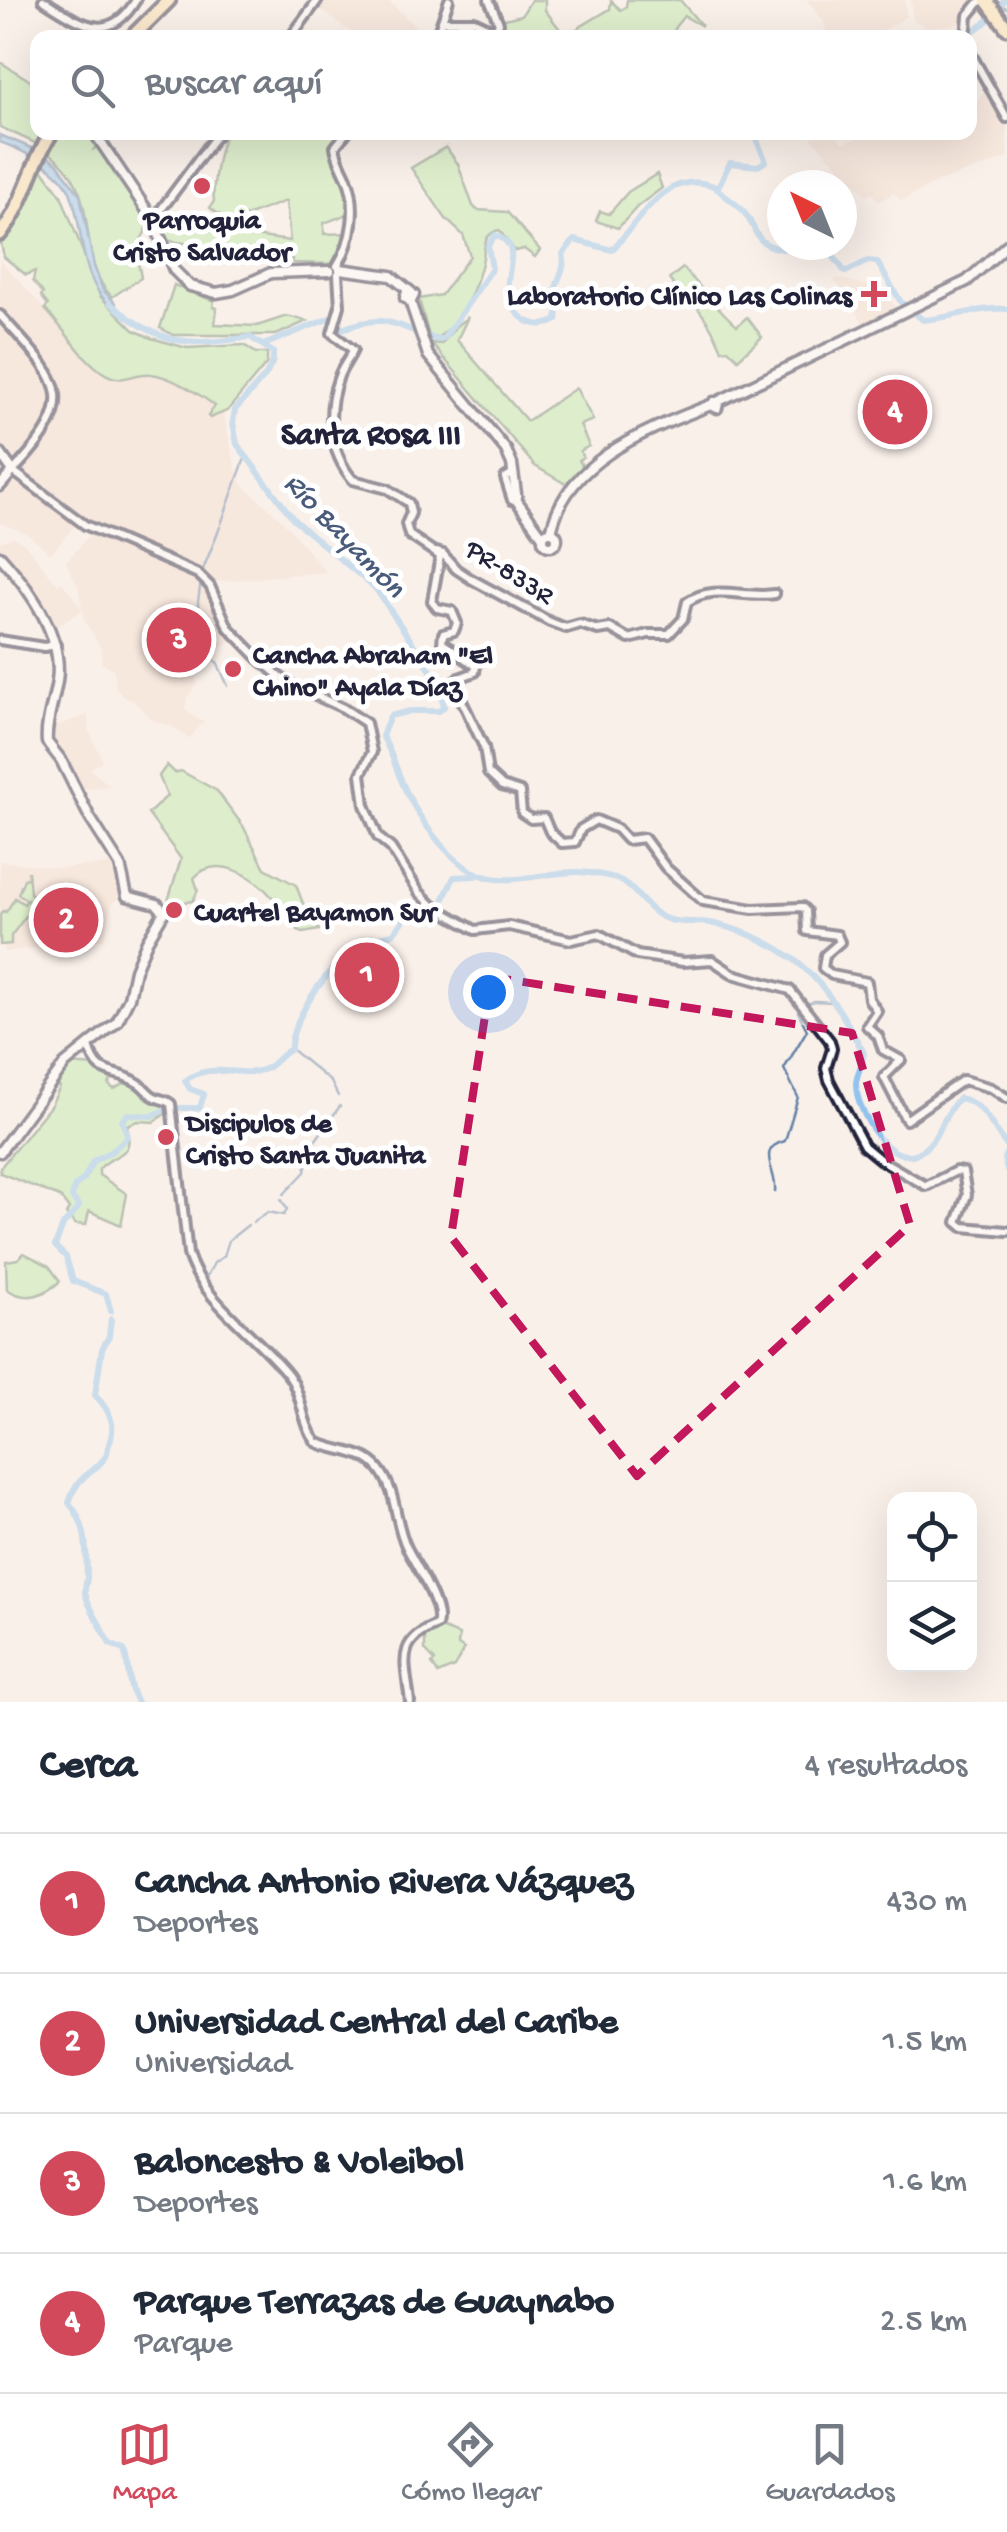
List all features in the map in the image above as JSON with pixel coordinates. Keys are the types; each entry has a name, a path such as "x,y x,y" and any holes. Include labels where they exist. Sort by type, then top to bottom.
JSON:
{"highway":[{"path":"141,30 170,0"},
{"path":"142,30 170,0"},
{"path":"983,0 1006,24"},
{"path":"0,233 14,214 25,179 44,140"}],"main road":[{"path":"100,140 153,217 174,270 201,291 233,290 271,272 391,276 410,296 427,349 506,450 520,496 537,525 549,534"},
{"path":"549,534 567,500 601,462 921,307 969,280 1007,245"},
{"path":"921,307 970,286 1007,253"},
{"path":"549,534 572,487 599,460 638,437 715,404"},
{"path":"0,453 8,476"},
{"path":"514,473 518,501 549,534"},
{"path":"537,525 546,527 554,520"},
{"path":"0,556 24,585 56,645 59,666 47,742 120,865 127,896 157,904 164,912 147,941 135,970 130,998 117,1022 66,1064 0,1152"}],"street":[{"path":"43,0 80,22 102,27 123,19 136,0"},
{"path":"296,30 318,0"},
{"path":"439,30 449,0"},
{"path":"488,0 499,23 496,30"},
{"path":"966,30 968,16 983,0"},
{"path":"442,21 474,21 494,30"},
{"path":"977,64 1007,118"},
{"path":"153,217 213,140"},
{"path":"341,140 335,147 349,182 352,231 338,273 340,304 332,326 334,337 353,350 339,375 330,416 332,438 348,474 362,484 388,488 408,503 409,535 440,558 432,601 437,608 452,610 457,625 454,631 442,634 441,641 476,669 456,680 455,688 484,747 488,773 502,786 520,792 520,808 527,818 544,818 552,834 567,844 574,842 581,828 594,820 616,829 627,840 640,836 666,868 706,902 753,910 804,908 806,930 834,934 840,940 825,956 823,968 832,975 867,982 869,1000 877,1011 866,1026 878,1036 883,1050 901,1060 884,1077 906,1120 962,1080 991,1088 1007,1098"},
{"path":"0,315 47,367 57,390 53,422 8,476 85,525 198,574 210,586 228,627 258,658 288,683 366,723 372,752 361,774 365,804 378,837 391,848 419,892 434,907 464,926 479,930 509,926 572,940 603,935 637,955 683,962 708,958 733,974 787,988 830,1041 828,1080 864,1146 926,1186 956,1171 963,1172 967,1195 957,1222 972,1228 1007,1231"},
{"path":"512,500 505,493 505,478 514,473"},
{"name":"PR-833R","path":"436,553 443,554 472,579 561,626 610,628 628,638 669,634 682,619 687,602 694,598 736,592 773,593"},
{"path":"0,640 44,647 56,645"},
{"path":"92,1046 103,1070 138,1083 152,1097 165,1099 172,1108 188,1254 195,1273 292,1380 301,1415 316,1442 359,1455 375,1465 396,1501 402,1539 440,1612 437,1625 415,1634 409,1641 406,1672 410,1702"}],"highlighted area":[{"path":"491,977 852,1033 910,1225 637,1476 451,1237"}],"shaded area":[{"path":"326,0 387,0 420,30 348,30 320,9"},
{"path":"807,0 905,0 906,17 885,30 826,30"},
{"path":"911,0 974,2 960,24 926,27 913,20"},
{"path":"987,90 1007,121 1007,158 938,182 901,201 893,193 879,202 872,193 867,196 857,186 857,170 842,170 813,140 843,143 977,140 977,100"},
{"path":"0,260 103,373 121,379 152,374 184,385 205,398 215,406 210,417 223,412 243,485 281,519 326,572 212,582 177,560 85,522 10,471 0,479"},
{"path":"837,278 884,289 898,312 865,328 849,298 834,281"},
{"path":"12,477 77,523 51,554 26,533 0,523 0,488"},
{"path":"92,532 199,578 234,638 215,649 207,644 202,630 197,631 197,643 182,653 183,657 195,657 193,673 198,683 187,698 185,710 204,721 189,739 171,726 154,721 122,696 116,689 114,670 101,662 102,651 84,619 78,586 66,562"},
{"path":"13,537 26,545 58,585 62,582 83,610 52,629 0,552 0,542"},
{"path":"88,715 89,731 103,761 90,769 110,786 77,789 48,739 50,728"},
{"path":"0,861 59,868 117,864 120,887 104,939 4,952 4,946 0,946"}],"green space":[{"path":"531,0 545,0 545,10 561,30 500,30 500,20 522,15"},
{"path":"627,0 680,0 702,26 684,16 675,30 575,30 610,9 611,1 621,10"},
{"path":"448,23 475,23 488,30 451,30"},
{"path":"0,62 30,81 30,140 40,140 37,144 0,127"},
{"path":"50,140 95,140 94,149 100,146 150,223 136,249 141,278 112,297 93,262 76,184 64,166 44,149"},
{"path":"223,140 338,140 332,147 346,180 348,214 324,223 324,234 350,233 337,264 293,263 292,259 164,240 158,223 290,241 286,201 230,222 210,208"},
{"path":"446,147 458,164 473,206 477,210 507,212 540,250 535,257 524,249 515,251 499,230 489,235 471,295 451,326 434,339 429,336 419,299 441,295 470,256 463,235 446,219 411,168"},
{"path":"40,166 61,195 100,296 134,330 187,348 244,345 256,353 267,353 267,363 227,411 210,418 215,406 159,375 117,378 103,373 45,309 48,305 43,293 33,281 35,271 26,275 4,257 0,239"},
{"path":"657,174 662,188 618,228 596,221 600,211 609,214 628,192"},
{"path":"683,268 737,326 747,317 762,337 738,359 728,349 722,350 701,312 669,279"},
{"path":"174,285 214,301 215,324 257,326 287,316 307,321 276,335 174,335 160,328"},
{"path":"468,317 457,340 527,421 576,388 593,420 580,425 589,446 580,451 584,469 569,486 535,466 431,343 442,344"},
{"path":"890,386 925,415 906,438 900,438 868,411"},
{"path":"167,765 175,773 181,771 217,791 243,826 265,868 296,885 304,906 297,910 303,923 315,918 319,930 303,933 295,928 283,918 265,889 246,875 224,867 213,867 194,878 198,890 193,901 167,904 181,859 148,814 167,796 159,776"},
{"path":"28,871 30,893 38,900 11,936 11,944 0,945 0,915 15,898 24,904 27,900 18,894"},
{"path":"69,1064 95,1066 112,1077 109,1085 114,1089 130,1081 150,1098 168,1103 170,1110 154,1122 127,1125 126,1149 99,1169 99,1175 127,1194 121,1225 89,1211 86,1225 75,1224 66,1214 69,1209 60,1197 0,1173 51,1105 60,1087 55,1081"},
{"path":"24,1253 49,1266 60,1281 35,1296 7,1289 6,1261 18,1259"},
{"path":"438,1627 459,1635 458,1645 464,1649 454,1667 438,1674 432,1664 435,1661 425,1650 425,1633"}],"water":[{"path":"0,135 44,153 57,163 80,195 94,266 103,290 116,303 114,309 102,297 88,269 75,206 65,184 40,161 0,142"}],"waterway":[{"path":"974,30 1005,0"},
{"path":"1001,5 1007,8"},
{"path":"717,189 730,163 758,166 766,161 757,140"},
{"path":"266,344 330,318 342,329 382,321 439,340 444,338 492,269 488,246 495,235 504,239 511,251 508,289 513,307 525,320 548,324 557,320 555,295 563,254 574,240 612,250 656,199 683,184 716,187 742,210 767,244"},
{"path":"836,260 845,272 868,261 877,262 901,302 923,320 1007,309"},
{"name":"Río Bayamón","path":"110,303 144,327 175,340 209,342 250,337 273,352 266,375 235,410 237,444 295,521 376,589 438,681 444,707 439,711 390,716 382,736 418,814 454,857 474,872 499,879 566,872 608,876 623,882 662,917 715,924 767,942 806,969 850,1028 864,1053 857,1094 868,1122 887,1146 911,1155 923,1150 959,1098 976,1105 1007,1146"},
{"path":"221,524 245,458"},
{"path":"202,572 220,527"},
{"path":"201,580 199,645 217,662 228,686"},
{"path":"111,1311 106,1294 73,1281 66,1257 55,1246 63,1225 79,1207 72,1197 74,1187 84,1179 93,1161 128,1136 122,1121 128,1114 152,1116 169,1108 200,1108 204,1094 190,1089 185,1081 195,1075 215,1071 256,1072 269,1067 291,1049 301,1016 332,970 393,934 406,916 436,915 454,877 475,876 475,872"},
{"path":"806,1005 814,1001 834,1002"},
{"path":"775,1192 769,1155 771,1149 785,1141 798,1097 784,1069 807,1030 798,1012 800,1008"},
{"path":"291,1049 331,1082 338,1096"},
{"path":"284,1194 305,1172 308,1151 340,1106"},
{"name":"Río Bayamón","path":"1007,1152 1007,1170"},
{"path":"253,1222 268,1212 284,1215 287,1209 281,1199"},
{"path":"207,1276 214,1263 224,1256 229,1240 248,1225"},
{"path":"111,1319 95,1395 111,1418 111,1437 106,1457 80,1481 69,1503 80,1519 85,1537 87,1599 110,1644 124,1650 137,1702"}],"place":[{"name":"Parroquia Cristo Salvador","path":"202,186"},
{"name":"Laboratorio Clínico Las Colinas","path":"874,294"},
{"name":"Parque Terrazas de Guaynabo","path":"895,412"},
{"name":"Baloncesto & Voleibol","path":"179,640"},
{"name":"Cancha Abraham \"El Chino\" Ayala Díaz","path":"233,669"},
{"name":"Cuartel Bayamon Sur","path":"174,910"},
{"name":"Universidad Central del Caribe","path":"66,920"},
{"name":"Cancha Antonio Rivera Vázquez","path":"367,975"},
{"name":"Discipulos de Cristo Santa Juanita","path":"166,1137"}],"district":[{"name":"Santa Rosa III","path":"371,432"}]}
